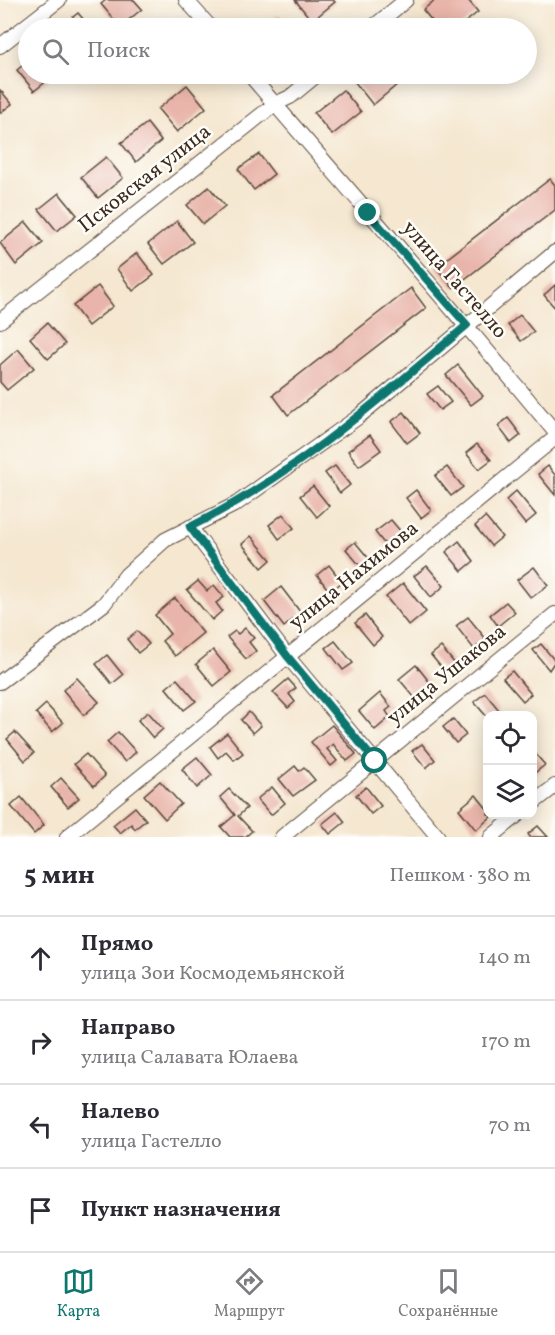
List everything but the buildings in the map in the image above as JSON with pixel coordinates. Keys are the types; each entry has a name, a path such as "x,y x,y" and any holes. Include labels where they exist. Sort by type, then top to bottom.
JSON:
{"street":[{"path":"36,18 59,0"},
{"path":"186,0 202,18"},
{"path":"384,18 406,0"},
{"path":"0,46 18,32"},
{"name":"улица Гастелло","path":"258,84 467,325 555,432"},
{"name":"Псковская улица","path":"0,321 275,104 290,97 306,84"},
{"path":"0,682 104,604 126,575 165,540 236,504 357,418 555,252"},
{"name":"улица Нахимова","path":"67,837 555,438"},
{"path":"190,527 288,657 438,837"},
{"name":"улица Ушакова","path":"282,837 555,614"},
{"path":"537,800 555,786"},
{"path":"491,837 513,819"}],"route":[{"path":"368,213 467,325 357,418 236,504 190,527 288,657 375,761"}]}
